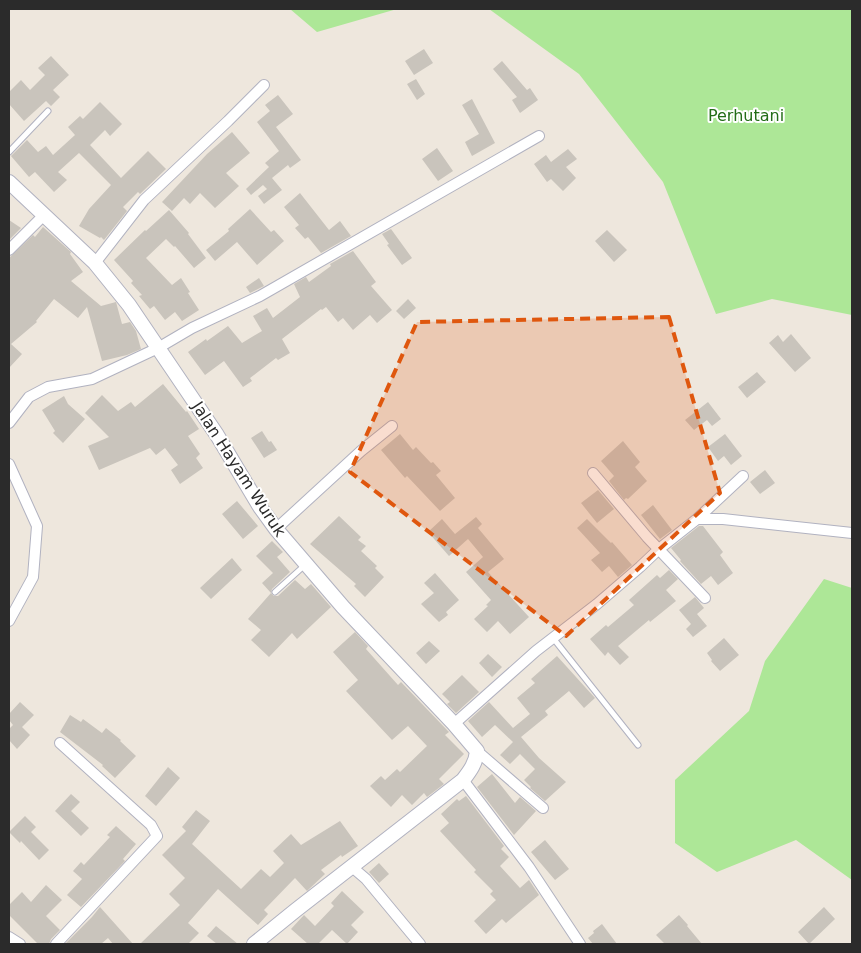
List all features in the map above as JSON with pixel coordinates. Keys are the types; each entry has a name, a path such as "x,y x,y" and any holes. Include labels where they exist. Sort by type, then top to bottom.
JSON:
{"street":[{"path":"95,263 144,200 264,85"},
{"path":"9,423 29,396 48,387 92,379 260,296 539,136"},
{"name":"Jalan Hayam Wuruk","path":"9,182 95,263 129,305 217,435 260,507 276,529 343,607 454,724 477,751"},
{"path":"9,250 44,215"},
{"path":"276,529 361,451 392,426"},
{"path":"9,464 36,526 33,577 9,621"},
{"path":"593,473 647,537 705,598"},
{"path":"454,724 552,638 597,604 659,548 697,519 743,476"},
{"path":"697,519 722,519 852,533"},
{"path":"56,944 157,836 151,825 60,743"},
{"path":"254,944 463,780 471,770 477,751 543,808"},
{"path":"463,780 529,867 580,944"},
{"path":"352,867 366,879 420,944"},
{"path":"9,937 20,944"}],"lane":[{"path":"9,152 48,111"},
{"path":"275,592 306,564"},
{"path":"552,638 638,745"}],"highlighted area":[{"path":"669,317 720,493 566,636 350,472 417,322"}],"green space":[{"path":"290,9 397,9 317,32"},
{"name":"Perhutani","path":"489,9 852,9 852,315 772,299 716,314 663,182 579,74"},
{"path":"824,579 852,588 852,880 796,840 717,872 675,843 675,780 749,711 765,661"}],"building":[{"path":"424,49 433,63 414,75 405,61"},
{"path":"51,56 69,75 53,90 60,97 51,106 46,101 24,121 9,104 9,92 21,80 30,90 45,75 38,68"},
{"path":"502,61 527,90 530,88 538,100 520,113 512,100 517,97 493,69"},
{"path":"416,79 425,94 417,100 407,84"},
{"path":"278,95 293,114 276,127 301,160 290,168 288,165 272,178 282,190 264,204 258,196 267,189 263,185 251,195 246,189 269,167 265,163 279,151 257,122 270,111 265,105"},
{"path":"472,99 495,143 472,156 465,142 479,134 462,105"},
{"path":"100,102 122,124 110,136 105,130 90,145 121,178 148,151 166,169 140,194 138,192 123,207 127,211 104,240 79,226 89,209 111,185 79,153 58,172 67,180 54,192 35,172 29,177 11,156 27,140 38,152 46,146 53,155 75,135 68,127 80,116 83,119"},
{"path":"232,132 250,153 226,173 239,186 215,208 200,193 190,204 184,198 172,211 162,202 207,154"},
{"path":"437,148 453,171 438,181 422,159"},
{"path":"568,149 577,159 566,167 576,178 563,191 551,179 547,182 534,164 546,155 551,162"},
{"path":"300,193 329,230 340,221 351,236 321,253 308,237 305,239 295,228 299,225 284,207"},
{"path":"250,209 271,232 274,230 284,241 257,265 237,242 215,261 206,250 229,231 228,229"},
{"path":"169,210 189,233 206,258 194,268 175,246 166,239 146,258 172,285 181,278 190,292 188,293 199,310 182,321 175,312 165,320 154,306 150,309 139,296 142,295 131,283 133,281 114,260"},
{"path":"9,220 21,228 10,239 9,239"},
{"path":"43,227 71,252 70,254 83,272 71,281 101,306 116,302 122,324 130,322 136,331 141,349 127,355 102,361 87,307 78,318 54,299 37,322 11,344 22,354 9,368 9,258 33,235 35,237"},
{"path":"391,229 412,258 402,265 387,245 389,244 382,234"},
{"path":"607,230 627,250 614,262 595,241"},
{"path":"353,251 376,282 371,286 392,310 377,323 370,315 353,330 343,318 338,322 326,307 321,309 282,339 290,353 278,360 276,358 250,378 252,381 243,387 224,361 205,375 188,352 228,326 242,343 262,331 253,316 267,308 273,318 300,297 294,284 306,277 309,282 331,266 330,264"},
{"path":"259,278 264,286 250,293 246,287"},
{"path":"408,299 416,308 404,319 396,311"},
{"path":"791,334 811,358 795,372 769,343 778,335 783,342"},
{"path":"757,372 766,382 747,398 738,387"},
{"path":"163,384 187,411 199,429 188,436 200,454 196,458 203,468 180,484 171,470 178,465 165,448 156,455 150,448 99,470 88,446 109,437 85,413 102,395 118,411 131,402 135,407"},
{"path":"64,396 68,404 85,419 63,443 53,433 55,431 42,410"},
{"path":"708,402 721,419 712,426 707,420 694,430 685,420"},
{"path":"262,431 277,450 264,458 251,438"},
{"path":"400,434 413,450 416,447 441,471 436,475 455,498 440,511 407,476 405,478 381,450"},
{"path":"725,434 742,456 731,465 724,456 718,461 708,447"},
{"path":"623,441 640,462 635,467 647,481 628,499 624,500 609,481 614,476 601,461"},
{"path":"765,470 775,483 760,494 750,482"},
{"path":"598,490 614,509 597,523 581,503"},
{"path":"237,501 258,526 243,539 222,514"},
{"path":"653,505 672,530 660,539 641,515"},
{"path":"339,516 361,537 358,540 366,546 361,551 377,566 375,568 384,577 365,597 354,586 356,584 310,544"},
{"path":"476,517 482,524 478,528 504,559 488,572 529,617 510,634 498,621 487,632 474,619 488,606 486,605 491,600 466,572 483,557 468,539 449,556 428,532 442,519 455,534"},
{"path":"587,519 612,542 632,565 618,577 609,566 602,572 591,560 600,553 577,528"},
{"path":"699,526 703,526 723,552 720,555 733,573 718,585 711,576 701,584 671,548"},
{"path":"272,541 283,552 277,557 290,572 272,589 271,593 262,583 273,573 256,556"},
{"path":"232,558 242,570 211,599 200,588"},
{"path":"669,570 678,579 666,590 676,601 650,622 649,620 618,646 629,657 620,665 608,652 605,656 590,639 606,625 608,627 634,605 629,600 657,575 660,578"},
{"path":"435,573 459,600 446,612 448,615 439,622 421,604 434,593 424,583"},
{"path":"295,580 305,589 311,584 331,607 297,639 292,633 269,657 251,640 261,630 248,619 271,593 274,596 278,596"},
{"path":"695,597 704,608 697,614 707,626 693,637 686,629 691,624 679,610"},
{"path":"355,632 368,646 366,649 398,685 401,682 449,732 445,735 464,754 439,779 444,784 427,797 424,793 412,805 402,795 391,807 370,786 381,776 385,780 397,769 400,772 427,746 408,726 392,740 346,691 358,680 333,652"},
{"path":"724,638 739,655 720,671 707,653"},
{"path":"429,641 440,651 426,664 416,653"},
{"path":"488,654 502,667 492,677 479,663"},
{"path":"557,656 595,698 584,708 569,691 545,711 548,715 521,737 539,758 566,782 545,801 524,780 535,769 520,754 510,764 500,755 513,742 495,725 482,737 468,721 489,702 513,728 530,714 517,698 535,683 531,679"},
{"path":"462,675 479,692 456,713 447,704 450,702 442,694"},
{"path":"20,702 34,715 22,727 30,735 17,749 9,740 9,729 13,725 9,720 9,714"},
{"path":"70,715 81,722 83,719 102,733 106,728 136,756 115,778 103,765 60,732"},
{"path":"168,767 180,778 156,806 145,796"},
{"path":"492,774 515,803 520,797 536,811 514,835 477,787"},
{"path":"71,794 80,802 71,811 89,828 81,836 55,811"},
{"path":"466,796 504,846 501,849 509,857 500,866 520,888 529,880 539,895 506,923 502,919 486,934 474,921 496,900 490,894 493,891 474,872 476,870 440,831 449,823 441,814 457,799 459,801"},
{"path":"196,810 210,821 192,844 241,889 261,869 270,877 284,863 273,851 291,834 301,845 340,821 358,846 342,857 341,855 321,870 325,874 307,891 295,878 264,910 268,914 258,925 218,889 188,923 199,933 188,944 140,944 180,905 169,894 185,878 162,855 186,831 182,827"},
{"path":"25,816 36,827 31,832 49,850 39,860 21,841 20,843 9,832"},
{"path":"116,826 136,844 123,859 125,861 81,907 67,895 82,879 73,871 81,862 84,865 110,837 107,835"},
{"path":"545,840 569,869 555,880 531,852"},
{"path":"379,863 389,874 379,883 369,872"},
{"path":"46,885 62,900 46,916 60,930 51,939 49,944 38,944 9,915 9,905 22,892 31,902"},
{"path":"342,891 364,912 351,925 358,932 347,944 332,930 318,944 308,944 291,929 304,915 315,926 334,906 331,903"},
{"path":"100,907 133,944 113,944 108,938 101,944 65,944 92,917"},
{"path":"824,907 835,919 809,944 798,932"},
{"path":"679,915 702,944 665,944 656,935"},
{"path":"602,924 617,944 593,944 588,938"},
{"path":"216,926 238,944 217,944 207,936"}]}
